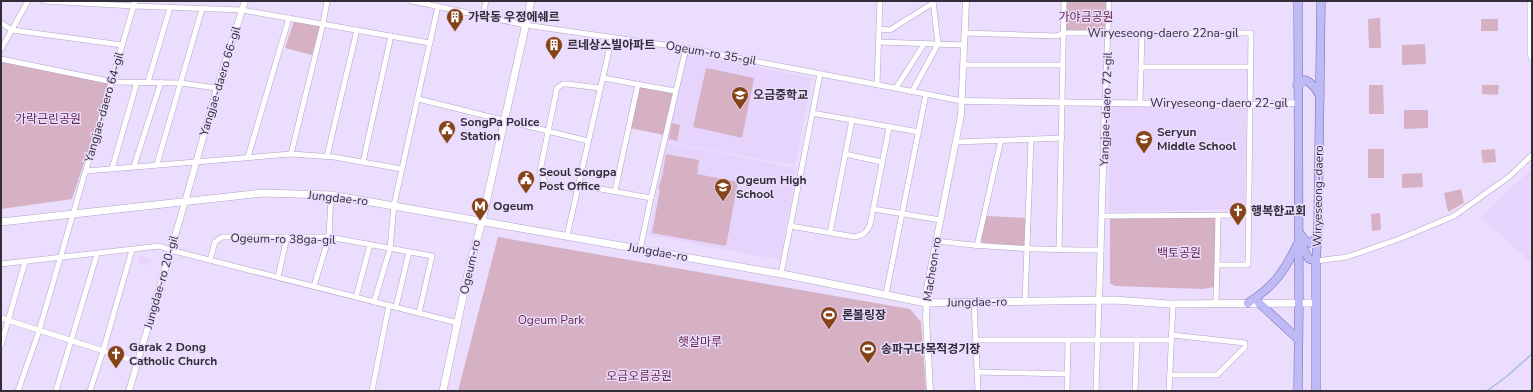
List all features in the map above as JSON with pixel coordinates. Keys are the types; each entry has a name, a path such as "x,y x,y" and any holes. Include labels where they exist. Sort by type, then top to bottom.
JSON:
{"main road":[{"name":"Ogeum-ro","path":"443,391 531,1"},
{"name":"Wiryeseong-daero","path":"1298,1 1298,391"},
{"name":"Wiryeseong-daero","path":"1316,391 1316,261 1318,237 1321,1"},
{"path":"1298,85 1305,80 1309,82 1320,96"},
{"name":"Jungdae-ro","path":"1,222 262,193 331,195 781,274 926,303 1100,300 1173,304 1316,303"},
{"path":"1299,238 1310,242 1318,237"},
{"path":"1299,238 1309,259 1316,261"},
{"path":"1248,303 1262,294 1285,269 1299,238"},
{"path":"1259,303 1298,339"}],"street":[{"path":"1,49 28,1"},
{"path":"44,1 135,4 170,8 242,10 430,43"},
{"name":"Yangjae-daero 66-gil","path":"185,202 217,88 244,1"},
{"path":"292,154 323,24 327,1"},
{"name":"Ogeum-ro 35-gil","path":"412,1 525,25 686,48 962,101"},
{"path":"483,15 486,1"},
{"path":"877,85 880,1"},
{"name":"Macheon-ro","path":"930,391 926,303 927,288 961,115 966,1"},
{"path":"1059,250 1064,1"},
{"name":"Yangjae-daero 72-gil","path":"1100,300 1109,1"},
{"path":"1530,1 1530,54 1532,59"},
{"path":"879,29 890,30 933,2 938,44 912,92"},
{"name":"Yangjae-daero 64-gil","path":"18,391 39,330 135,4"},
{"path":"374,302 390,249 394,206 438,6"},
{"path":"148,82 170,8"},
{"path":"157,164 202,9"},
{"path":"248,157 289,18"},
{"path":"1,24 12,30 122,45"},
{"path":"327,156 358,30"},
{"path":"965,33 1057,36 1064,33"},
{"name":"Wiryeseong-daero 22na-gil","path":"1064,33 1251,33 1248,265 1217,265"},
{"name":"Wiryeseong-daero 22-gil","path":"1140,103 1142,33"},
{"path":"363,162 391,36"},
{"path":"567,236 612,37"},
{"path":"879,42 964,45"},
{"path":"896,88 924,44"},
{"path":"640,249 650,198 686,48"},
{"path":"1,59 113,82 180,83 217,88"},
{"path":"963,65 1063,65"},
{"path":"1141,67 1251,67"},
{"path":"781,274 820,74"},
{"path":"603,78 675,91"},
{"path":"112,169 137,82"},
{"path":"134,166 161,82"},
{"path":"600,88 567,84 563,84 557,88 540,171 543,179 546,185 615,191 650,198"},
{"path":"615,191 638,84"},
{"path":"886,294 926,94"},
{"path":"418,99 588,141"},
{"name":"Wiryeseong-daero 22-gil","path":"962,101 1250,105 1297,103"},
{"path":"812,112 889,128 919,132"},
{"path":"830,233 852,120"},
{"path":"790,226 855,237 867,232 870,225 889,128"},
{"path":"956,142 1062,138"},
{"path":"1025,301 1030,139"},
{"path":"977,246 1001,140"},
{"path":"86,171 292,154 327,156 402,169"},
{"path":"845,154 882,162"},
{"path":"1316,261 1347,257 1399,239 1454,216 1510,176 1532,155"},
{"path":"314,286 329,238 331,195"},
{"name":"Jungdae-ro 20-gil","path":"129,391 185,202"},
{"name":"Macheon-ro","path":"873,209 941,220"},
{"path":"1102,216 1249,215"},
{"path":"1216,303 1218,216"},
{"name":"Ogeum-ro 38ga-gil","path":"210,260 215,242 222,237 329,238 432,256 419,313"},
{"path":"278,277 287,237"},
{"path":"937,241 977,246 1059,250 1101,250"},
{"path":"356,297 370,245"},
{"path":"1,264 160,246 170,250 458,323"},
{"path":"90,391 132,250"},
{"path":"396,307 409,252"},
{"path":"56,391 97,254"},
{"path":"1,345 25,262"},
{"path":"1096,391 1100,300"},
{"path":"974,302 978,391"},
{"path":"1169,391 1173,304"},
{"path":"372,391 389,305"},
{"path":"1,318 138,362"},
{"path":"976,340 1137,340 1172,337 1245,343 1245,347 1217,375 1170,375"},
{"path":"1067,391 1068,340"},
{"path":"1135,391 1137,340"},
{"path":"977,372 1067,374"}],"shaded area":[{"name":"오금중학교","path":"687,53 812,78 795,165 666,142"},
{"path":"1110,106 1246,108 1245,209 1109,212"},
{"name":"Ogeum High School","path":"666,143 797,168 780,260 649,235"},
{"path":"1532,168 1532,263 1481,217"},
{"path":"140,255 151,260 150,265 147,263 146,266 138,263"}],"green space":[{"name":"가야금공원","path":"1064,1 1108,1 1109,34 1064,33"},
{"path":"1380,18 1381,48 1369,48 1368,19"},
{"path":"1481,19 1498,19 1498,31 1481,31"},
{"path":"294,21 320,26 312,55 285,48"},
{"path":"1425,44 1426,64 1402,65 1402,45"},
{"name":"가락근린공원","path":"1,62 110,84 72,199 1,209"},
{"path":"706,68 754,78 742,138 693,127"},
{"path":"1369,85 1383,85 1384,114 1369,114"},
{"path":"1482,85 1499,85 1498,95 1482,94"},
{"path":"639,86 673,93 664,135 630,128"},
{"path":"1404,110 1428,110 1428,128 1404,129"},
{"path":"672,123 680,125 677,141 669,139"},
{"path":"1368,149 1384,149 1384,178 1368,178"},
{"path":"1495,149 1496,162 1483,163 1481,150"},
{"path":"666,154 699,160 697,174 738,182 726,246 652,233 660,190 658,189 662,177"},
{"path":"1422,173 1423,187 1402,188 1402,174"},
{"path":"1461,189 1464,203 1448,212 1444,193"},
{"path":"1380,213 1381,230 1372,231 1371,214"},
{"path":"986,216 1026,218 1026,246 983,245 981,239"},
{"name":"백토공원","path":"1110,218 1216,218 1215,287 1203,289 1115,286 1110,283"},
{"name":"Ogeum Park","path":"498,237 910,309 921,322 926,391 458,391"}],"waterway":[{"path":"1487,391 1506,377 1532,354"}],"place":[{"name":"가락동 우정에쉐르","path":"455,32"},
{"name":"르네상스빌아파트","path":"554,60"},
{"name":"오금중학교","path":"740,110"},
{"name":"SongPa Police Station","path":"447,144"},
{"name":"Seryun Middle School","path":"1144,154"},
{"name":"Seoul Songpa Post Office","path":"526,194"},
{"name":"Ogeum High School","path":"723,202"},
{"name":"Ogeum","path":"480,221"},
{"name":"행복한교회","path":"1238,226"},
{"name":"론볼링장","path":"829,330"},
{"name":"송파구다목적경기장","path":"868,364"},
{"name":"Garak 2 Dong Catholic Church","path":"116,369"}],"park label":[{"name":"햇살마루","path":"700,342"},
{"name":"오금오름공원","path":"639,376"}]}
